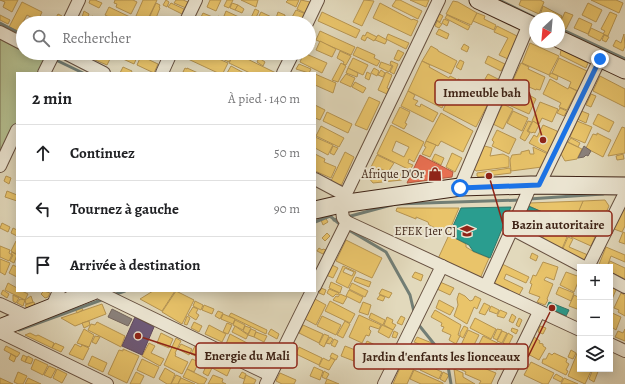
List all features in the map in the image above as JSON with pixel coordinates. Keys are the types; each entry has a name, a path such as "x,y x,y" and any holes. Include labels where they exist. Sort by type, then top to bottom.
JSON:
{"street":[{"path":"71,16 79,0"},
{"path":"188,16 196,0"},
{"path":"311,16 318,0"},
{"path":"438,0 343,199 343,218 347,222 577,329"},
{"path":"478,0 529,25"},
{"path":"0,32 16,40"},
{"path":"460,188 529,33"},
{"path":"565,42 625,70"},
{"path":"486,286 512,230 600,59"},
{"path":"44,72 48,60"},
{"path":"79,60 102,72"},
{"path":"162,72 168,60"},
{"path":"284,72 290,60"},
{"path":"0,166 4,148 16,131"},
{"path":"316,180 343,199"},
{"path":"316,210 343,199 460,188 535,185 625,186"},
{"path":"590,264 625,193"},
{"path":"316,284 347,222"},
{"path":"512,230 578,264"},
{"path":"384,384 442,266"},
{"path":"613,281 625,287"},
{"path":"50,309 58,292"},
{"path":"0,328 92,292"},
{"path":"97,292 268,380 312,292"},
{"path":"0,304 28,317"},
{"path":"504,384 539,312"},
{"path":"0,332 107,384"},
{"path":"613,345 625,351"}],"green space":[{"path":"0,35 16,43 16,60 48,60 42,72 16,72 16,126 0,154"}],"building: Logements":[{"path":"0,0 18,0 12,12 3,7 5,2"},
{"path":"90,0 95,0 102,3 99,8 89,3"},
{"path":"115,0 133,0 137,2 131,14 116,7 117,4 114,3"},
{"path":"143,0 157,0 149,16 136,16"},
{"path":"166,0 169,2 167,7 163,5"},
{"path":"176,0 188,2 186,8 174,3"},
{"path":"210,0 221,0 216,11 207,7"},
{"path":"227,0 233,0 229,8 224,6"},
{"path":"241,0 258,0 256,7"},
{"path":"288,0 299,0 296,7 286,2"},
{"path":"301,0 310,2 305,13 297,9"},
{"path":"364,0 374,1 362,26 353,22"},
{"path":"396,0 400,0 422,11 418,19 392,6"},
{"path":"410,0 429,0 426,7"},
{"path":"521,0 540,0 544,2 540,12 535,12 519,5"},
{"path":"591,0 616,0 623,3 619,13"},
{"path":"453,1 458,2 477,13 471,25 446,14"},
{"path":"22,2 42,12 40,16 16,16 16,30 9,27"},
{"path":"156,3 160,5 157,16 150,16"},
{"path":"171,3 184,9 182,14 168,7"},
{"path":"232,3 238,5 235,10 230,8"},
{"path":"380,3 412,20 418,21 411,36 373,18"},
{"path":"588,3 602,10 596,22 582,15"},
{"path":"238,5 244,9 242,13 235,10"},
{"path":"543,6 554,12 541,12"},
{"path":"109,7 128,16 107,16 105,15"},
{"path":"255,9 259,11 257,16 252,16"},
{"path":"296,10 306,14 305,16 293,16"},
{"path":"84,11 89,14 88,16 82,16"},
{"path":"226,11 237,16 224,16"},
{"path":"261,12 269,16 259,16"},
{"path":"278,12 285,15 284,16 277,16"},
{"path":"322,12 360,30 356,38 318,21"},
{"path":"565,12 573,15 565,28"},
{"path":"610,12 617,15 608,36 603,34 605,31 601,29"},
{"path":"203,13 210,16 202,16"},
{"path":"438,13 443,16 440,22 435,19"},
{"path":"477,13 485,16 484,19 496,25 494,30 473,21"},
{"path":"0,15 10,20 8,24 0,20"},
{"path":"447,15 470,26 468,30 445,18"},
{"path":"579,18 592,24 588,34 574,28"},
{"path":"444,19 449,21 447,26 442,23"},
{"path":"437,21 442,24 439,28 435,26"},
{"path":"497,26 519,37 508,59 499,55 508,38 494,32"},
{"path":"591,28 604,34 600,41 588,35"},
{"path":"439,29 449,34 447,39 436,34"},
{"path":"320,31 355,47 351,55 316,40"},
{"path":"367,32 377,37 374,41 367,37 365,41 361,39"},
{"path":"388,34 409,43 406,49 386,39"},
{"path":"624,34 625,46 623,51 613,46 616,40 621,43"},
{"path":"378,35 387,40 385,44 375,40"},
{"path":"604,35 609,37 606,42 602,40"},
{"path":"320,41 336,49 332,57 316,50"},
{"path":"464,44 469,47 467,52 461,49"},
{"path":"431,46 457,61 451,74 422,61"},
{"path":"529,46 529,48 541,48 559,56 549,75 522,63"},
{"path":"357,47 375,55 374,58 380,61 377,66 353,55"},
{"path":"398,50 404,53 399,61 394,59"},
{"path":"561,50 588,63 586,68 560,55"},
{"path":"340,51 351,56 346,65 337,58"},
{"path":"488,56 505,64 501,71 485,63"},
{"path":"316,58 327,63 322,73 300,62 301,60 316,60"},
{"path":"353,58 368,65 363,75 348,68"},
{"path":"559,58 587,71 578,91 569,87 571,82 552,73"},
{"path":"95,60 110,60 107,65"},
{"path":"125,60 136,60 134,64"},
{"path":"139,60 150,60 158,64 154,72 137,65"},
{"path":"190,60 221,60 228,63 224,72 216,72"},
{"path":"231,60 249,60 274,72 248,72 229,63"},
{"path":"258,60 262,60 265,62 263,66 257,62"},
{"path":"460,60 464,62 461,70 456,67"},
{"path":"391,61 398,64 394,74 390,72 393,66 390,64"},
{"path":"422,61 430,65 429,67 449,78 450,76 456,79 442,108 408,91"},
{"path":"381,62 392,66 389,72 379,67"},
{"path":"341,63 346,66 338,82 332,80"},
{"path":"521,63 529,67 528,69 545,77 540,90 536,90 513,80"},
{"path":"299,64 311,69 310,72 306,72 296,69"},
{"path":"231,66 242,72 228,72"},
{"path":"123,67 132,71 132,72 120,72"},
{"path":"185,68 187,68 196,72 183,72"},
{"path":"348,68 358,73 357,77 346,73"},
{"path":"374,68 379,71 377,76 371,73"},
{"path":"381,70 385,73 383,77 378,75"},
{"path":"367,72 371,74 369,80 365,78"},
{"path":"386,72 392,75 387,88 389,89 387,94 378,90"},
{"path":"551,73 558,76 557,80 549,76"},
{"path":"316,74 336,83 333,93 316,85"},
{"path":"346,74 355,78 351,87 340,82"},
{"path":"488,74 498,79 495,84 485,79"},
{"path":"600,76 625,89 625,107 593,91"},
{"path":"458,79 492,96 476,127 443,110"},
{"path":"550,79 568,89 569,87 577,91 567,110 559,107 561,103 543,94"},
{"path":"355,82 366,88 363,93 352,87"},
{"path":"509,88 514,91 512,96 525,102 529,95 536,99 529,114 502,102"},
{"path":"408,91 415,95 413,99 418,101 415,105 420,107 421,104 438,113 433,122 401,106"},
{"path":"591,94 596,96 591,107 586,105"},
{"path":"369,97 380,102 367,130 355,125"},
{"path":"540,102 558,109 552,122 542,118 539,124 532,121"},
{"path":"503,104 513,109 503,129 493,124"},
{"path":"316,106 325,110 320,120 316,118"},
{"path":"400,107 410,112 404,129 392,123"},
{"path":"560,108 567,111 564,116 557,113"},
{"path":"579,110 589,114 586,123 575,118"},
{"path":"513,111 528,118 522,131 507,123"},
{"path":"327,112 352,124 348,133 323,121"},
{"path":"441,113 473,131 463,152 441,141 438,146 426,141"},
{"path":"598,114 614,122 609,132 593,124"},
{"path":"528,121 532,122 527,131 530,133 525,141 520,138"},
{"path":"533,121 539,125 535,133 528,131"},
{"path":"577,121 592,127 585,143 570,137"},
{"path":"391,125 424,142 414,162 409,159 408,163 413,165 410,170 377,154","holes":["396,141 409,147 404,157 392,151"]},
{"path":"543,125 557,131 558,133 548,153 529,143 534,135 537,137"},
{"path":"321,126 344,138 339,147 316,136"},
{"path":"622,127 625,128 625,153 608,156"},
{"path":"497,130 516,139 509,154 492,146 494,142 492,140"},
{"path":"597,133 611,140 603,157 586,148 593,134 597,135"},
{"path":"316,137 333,145 328,155 316,149"},
{"path":"571,138 580,143 578,147 568,142"},
{"path":"426,141 436,145 430,157 422,154 426,147 424,146"},
{"path":"567,142 582,149 577,159 565,161 561,154"},
{"path":"481,145 492,148 490,156 503,154 509,157 509,167 476,171 472,166"},
{"path":"333,146 338,148 334,155 330,153"},
{"path":"533,147 548,154 542,167 511,171 510,160 512,155 521,154 521,152 529,150 530,154 534,154"},
{"path":"345,152 354,157 341,186 340,184 338,187 330,183"},
{"path":"452,153 462,158 455,172 446,167"},
{"path":"316,154 325,159 324,162 336,167 331,178 316,171"},
{"path":"435,154 444,158 441,165 432,160"},
{"path":"623,154 624,159 617,160 616,156"},
{"path":"377,155 394,163 388,172 381,169 380,171 371,167"},
{"path":"510,168 511,173 477,176 477,173"},
{"path":"370,171 377,176 402,174 402,180 373,183 368,177"},
{"path":"6,176 11,178 9,184 4,181"},
{"path":"7,191 16,195 16,201 5,197"},
{"path":"605,200 609,206 596,235 575,226 579,215 577,214 583,201"},
{"path":"583,201 575,220 572,218 569,224 529,206 529,203"},
{"path":"397,208 459,208 448,234 429,225 428,222 396,211"},
{"path":"622,209 625,210 625,226 622,232 614,229"},
{"path":"325,217 328,222 323,225 321,220"},
{"path":"2,223 10,227 8,232 0,228"},
{"path":"13,228 16,230 16,236 11,233"},
{"path":"576,228 595,237 591,246 571,237"},
{"path":"546,230 551,232 554,230 567,237 561,251 541,242"},
{"path":"623,232 625,233 625,244 619,242"},
{"path":"327,233 330,236 325,241 322,238"},
{"path":"449,235 466,244 466,247 474,252 489,258 479,281 436,263"},
{"path":"568,237 573,239 569,247 588,255 584,263 561,253"},
{"path":"346,240 382,258 372,278 336,261"},
{"path":"16,241 16,254 11,251"},
{"path":"0,246 10,250 9,253 12,255 9,261 0,257"},
{"path":"606,247 625,255 625,262 611,256 608,264 599,264"},
{"path":"319,248 326,250 323,254 317,251"},
{"path":"12,252 16,254 14,263 10,261 13,255 11,254"},
{"path":"532,253 538,256 536,261 530,258"},
{"path":"0,259 10,263 5,275 0,272"},
{"path":"610,261 625,268 625,279 613,273 613,264 608,264"},
{"path":"543,262 558,267 554,280 546,277 544,280 553,284 545,305 537,302 540,297 529,293 533,275 536,276"},
{"path":"502,264 529,277 526,283 506,274 504,279 523,288 518,297 493,285"},
{"path":"13,265 16,266 16,276 9,273"},
{"path":"332,265 338,268 333,278 326,275"},
{"path":"343,266 356,272 348,288 336,282","holes":["345,268 354,272 352,276 343,272"]},
{"path":"415,272 423,275 421,281 412,277"},
{"path":"566,272 577,276 577,284 574,292 560,285"},
{"path":"356,277 371,282 369,287 354,281"},
{"path":"331,282 342,287 340,293 329,288"},
{"path":"440,282 454,288 450,295 437,289"},
{"path":"8,283 16,287 16,292 24,292 28,294 25,300 5,290"},
{"path":"352,283 368,291 365,297 349,289"},
{"path":"613,283 618,285 613,297"},
{"path":"559,287 574,293 571,301 556,294"},
{"path":"321,288 326,290 324,295 319,293"},
{"path":"329,289 339,293 338,295 336,294 333,297 327,293"},
{"path":"382,289 392,293 389,298 379,294"},
{"path":"3,290 9,294 7,298 1,294"},
{"path":"349,290 363,297 360,303 346,296"},
{"path":"43,292 50,293 48,297 45,298 41,294"},
{"path":"151,292 174,292 162,311 140,299"},
{"path":"175,292 194,300 182,324 162,312"},
{"path":"459,293 470,301 473,300 475,296 481,299 477,309 474,307 467,324 454,316 458,305 457,299"},
{"path":"621,293 625,295 625,316 618,312 619,310 614,308"},
{"path":"340,294 347,297 343,304 333,300"},
{"path":"13,295 19,298 16,303 13,301"},
{"path":"380,295 385,297 383,301 377,299"},
{"path":"574,295 577,296 577,309 569,306"},
{"path":"31,296 33,302 26,304 25,300"},
{"path":"20,299 25,300 23,306 17,303"},
{"path":"315,299 326,305 316,325 305,319"},
{"path":"439,300 454,308 450,315 436,308"},
{"path":"195,301 203,305 201,310 193,306"},
{"path":"330,301 355,314 350,323 325,311"},
{"path":"34,302 35,306 27,309 25,305"},
{"path":"363,302 371,305 368,315 359,312"},
{"path":"484,303 490,306 485,315 479,313"},
{"path":"102,304 106,314 75,326 61,318"},
{"path":"204,305 214,309 212,314 202,310"},
{"path":"491,306 499,310 497,314 489,311"},
{"path":"81,307 83,310 77,313 75,309"},
{"path":"193,307 198,309 196,313 199,315 196,320 188,315"},
{"path":"435,310 461,325 458,335 460,336 456,344 449,340 451,335 442,331 444,327 441,326 442,323 431,317"},
{"path":"500,310 507,313 504,318 497,316"},
{"path":"218,311 223,313 220,319 215,316"},
{"path":"231,313 267,330 266,334 229,316"},
{"path":"371,313 385,320 383,325 369,318"},
{"path":"613,313 621,317 616,330 613,328"},
{"path":"223,314 235,319 233,324 221,319"},
{"path":"512,314 516,317 513,323 509,321"},
{"path":"359,315 381,325 379,329 370,326 369,329 371,331 369,336 366,335 362,343 349,337"},
{"path":"187,316 190,318 187,325 184,324"},
{"path":"322,316 341,325 336,335 317,326"},
{"path":"401,316 405,318 402,325 397,323"},
{"path":"387,317 393,320 392,323 396,325 393,330 384,325"},
{"path":"475,318 496,329 491,339 470,328"},
{"path":"519,318 522,320 519,327 516,325"},
{"path":"235,320 245,325 243,330 233,325"},
{"path":"89,321 90,325 84,328 82,323"},
{"path":"345,321 350,324 343,338 337,335"},
{"path":"97,322 125,336 121,347 88,330 91,324 95,325"},
{"path":"194,322 202,326 199,332 191,328"},
{"path":"227,323 232,325 228,334 223,332"},
{"path":"209,325 226,334 222,342 205,334"},
{"path":"303,325 323,334 319,343 299,333"},
{"path":"382,325 393,330 389,338 378,332"},
{"path":"235,326 248,335 246,339 232,332"},
{"path":"245,326 251,328 248,334 243,331"},
{"path":"464,326 468,328 463,338 460,336 460,333"},
{"path":"540,326 546,328 543,334 538,332"},
{"path":"512,328 518,330 516,334 511,331"},
{"path":"84,329 94,335 89,347 77,343"},
{"path":"251,329 256,331 254,337 248,335"},
{"path":"271,329 279,334 277,339 268,334"},
{"path":"497,329 502,330 497,340 493,338"},
{"path":"625,329 625,341 615,337 618,331 623,333"},
{"path":"468,330 479,335 468,357 461,353 461,345"},
{"path":"394,331 398,333 396,338 392,337"},
{"path":"502,331 507,333 502,343 497,341"},
{"path":"256,332 267,336 264,342 254,337"},
{"path":"30,333 36,336 38,335 54,343 52,348 25,335"},
{"path":"161,333 173,339 169,348 157,343"},
{"path":"508,333 513,336 508,346 503,343"},
{"path":"230,334 249,344 245,353 226,344"},
{"path":"324,334 329,336 324,347 319,344"},
{"path":"95,336 100,337 96,344 92,342"},
{"path":"483,336 508,348 497,370 489,366 494,354 478,346"},
{"path":"330,337 333,339 330,344 326,343"},
{"path":"417,337 432,343 429,348 414,342"},
{"path":"534,337 546,348 539,360 526,353"},
{"path":"176,338 181,341 175,356 188,362 182,374 164,365"},
{"path":"334,339 338,341 335,347 331,345"},
{"path":"367,341 389,352 385,360 363,349"},
{"path":"55,343 64,347 61,352 52,348"},
{"path":"149,343 155,346 151,353 164,359 160,366 142,356"},
{"path":"75,344 81,347 82,345 89,348 83,360 69,354"},
{"path":"181,344 192,349 189,355 178,349"},
{"path":"6,346 20,353 17,357 4,350"},
{"path":"195,346 197,348 196,351 199,353 198,357 191,354"},
{"path":"345,346 363,353 359,363 341,356"},
{"path":"299,347 322,358 319,365 296,354"},
{"path":"123,349 139,356 127,383 108,374 119,350 123,351"},
{"path":"571,350 576,353 573,359 568,357"},
{"path":"332,353 338,356 336,360 330,357"},
{"path":"549,353 552,355 554,353 567,359 566,362 569,364 566,370 568,371 566,375 542,363 543,359 546,359"},
{"path":"11,354 16,357 14,362 9,359"},
{"path":"577,354 577,372 591,372 585,384 568,376"},
{"path":"23,355 27,357 25,362 21,360"},
{"path":"28,356 33,359 31,364 25,362"},
{"path":"92,356 107,363 103,372 88,365"},
{"path":"210,357 216,360 208,376 203,373"},
{"path":"323,358 329,361 331,358 335,360 329,370 319,366"},
{"path":"35,359 48,365 43,375 31,369"},
{"path":"142,359 159,367 154,378 137,370"},
{"path":"192,359 199,362 194,372 187,369"},
{"path":"216,359 231,367 227,376 212,368"},
{"path":"461,359 496,373 491,384 479,384 481,381 465,374 466,372 458,368"},
{"path":"403,361 415,366 407,384 393,384"},
{"path":"531,362 554,373 548,384 543,384 524,375"},
{"path":"49,366 56,369 51,378 44,375"},
{"path":"422,366 428,368 429,366 442,372 439,379 420,370"},
{"path":"314,367 323,371 320,380 310,376"},
{"path":"165,368 175,374 171,384 167,384 159,379"},
{"path":"57,369 67,374 62,383 53,378"},
{"path":"187,369 207,379 204,384 199,384 183,377"},
{"path":"454,369 463,373 463,377 475,384 456,384"},
{"path":"414,370 443,384 421,384 410,379"},
{"path":"324,371 329,374 326,379 322,377"},
{"path":"18,372 27,376 23,384 14,382"},
{"path":"136,372 144,376 140,384 130,384"},
{"path":"242,372 246,374 244,379 239,377"},
{"path":"443,372 449,375 445,382 440,379"},
{"path":"592,372 598,372 594,382 589,379"},
{"path":"280,373 296,380 294,384 282,384 276,381"},
{"path":"556,374 563,378 561,382 553,378"},
{"path":"176,375 181,377 178,384 171,384"},
{"path":"213,375 223,379 222,382 226,384 208,384"},
{"path":"246,375 256,380 254,384 243,384"},
{"path":"0,378 13,384 0,384"},
{"path":"28,378 41,384 25,384"},
{"path":"181,378 195,384 178,384"},
{"path":"564,378 578,384 561,384"},
{"path":"327,379 339,384 325,384"}],"building: Commerces":[{"path":"420,155 453,172 452,177 407,183"}],"building: Bureaux":[{"path":"135,317 154,327 142,355 122,346"}],"building: Écoles":[{"path":"526,205 547,214 536,240 527,236 535,218 531,216 523,234 515,230"},
{"path":"511,207 490,258 473,251 469,245 449,235 461,208"},
{"path":"549,302 569,310 566,316 547,307"}],"building: Industrie":[{"path":"584,146 591,151 588,156 586,155 578,158"},
{"path":"112,309 132,319 128,326 108,317"}],"waterway":[{"path":"499,0 529,15"},
{"path":"0,23 16,31"},
{"path":"565,31 625,59"},
{"path":"57,60 81,72"},
{"path":"529,199 603,194"},
{"path":"347,217 395,204 521,200"},
{"path":"316,222 330,216 342,226"},
{"path":"334,220 341,218"},
{"path":"347,229 386,252 410,295 414,312"},
{"path":"113,295 122,292"},
{"path":"19,330 104,299"},
{"path":"418,324 447,360 451,384"}],"place":[{"name":"Immeuble bah","path":"543,140"},
{"name":"Afrique D'Or","path":"435,174"},
{"name":"Bazin autoritaire","path":"489,176"},
{"name":"EFEK [1er C]","path":"467,231"},
{"name":"Jardin d'enfants les lionceaux","path":"552,308"},
{"name":"Energie du Mali","path":"138,336"}],"route":[{"path":"460,188 539,185 600,59"}]}
